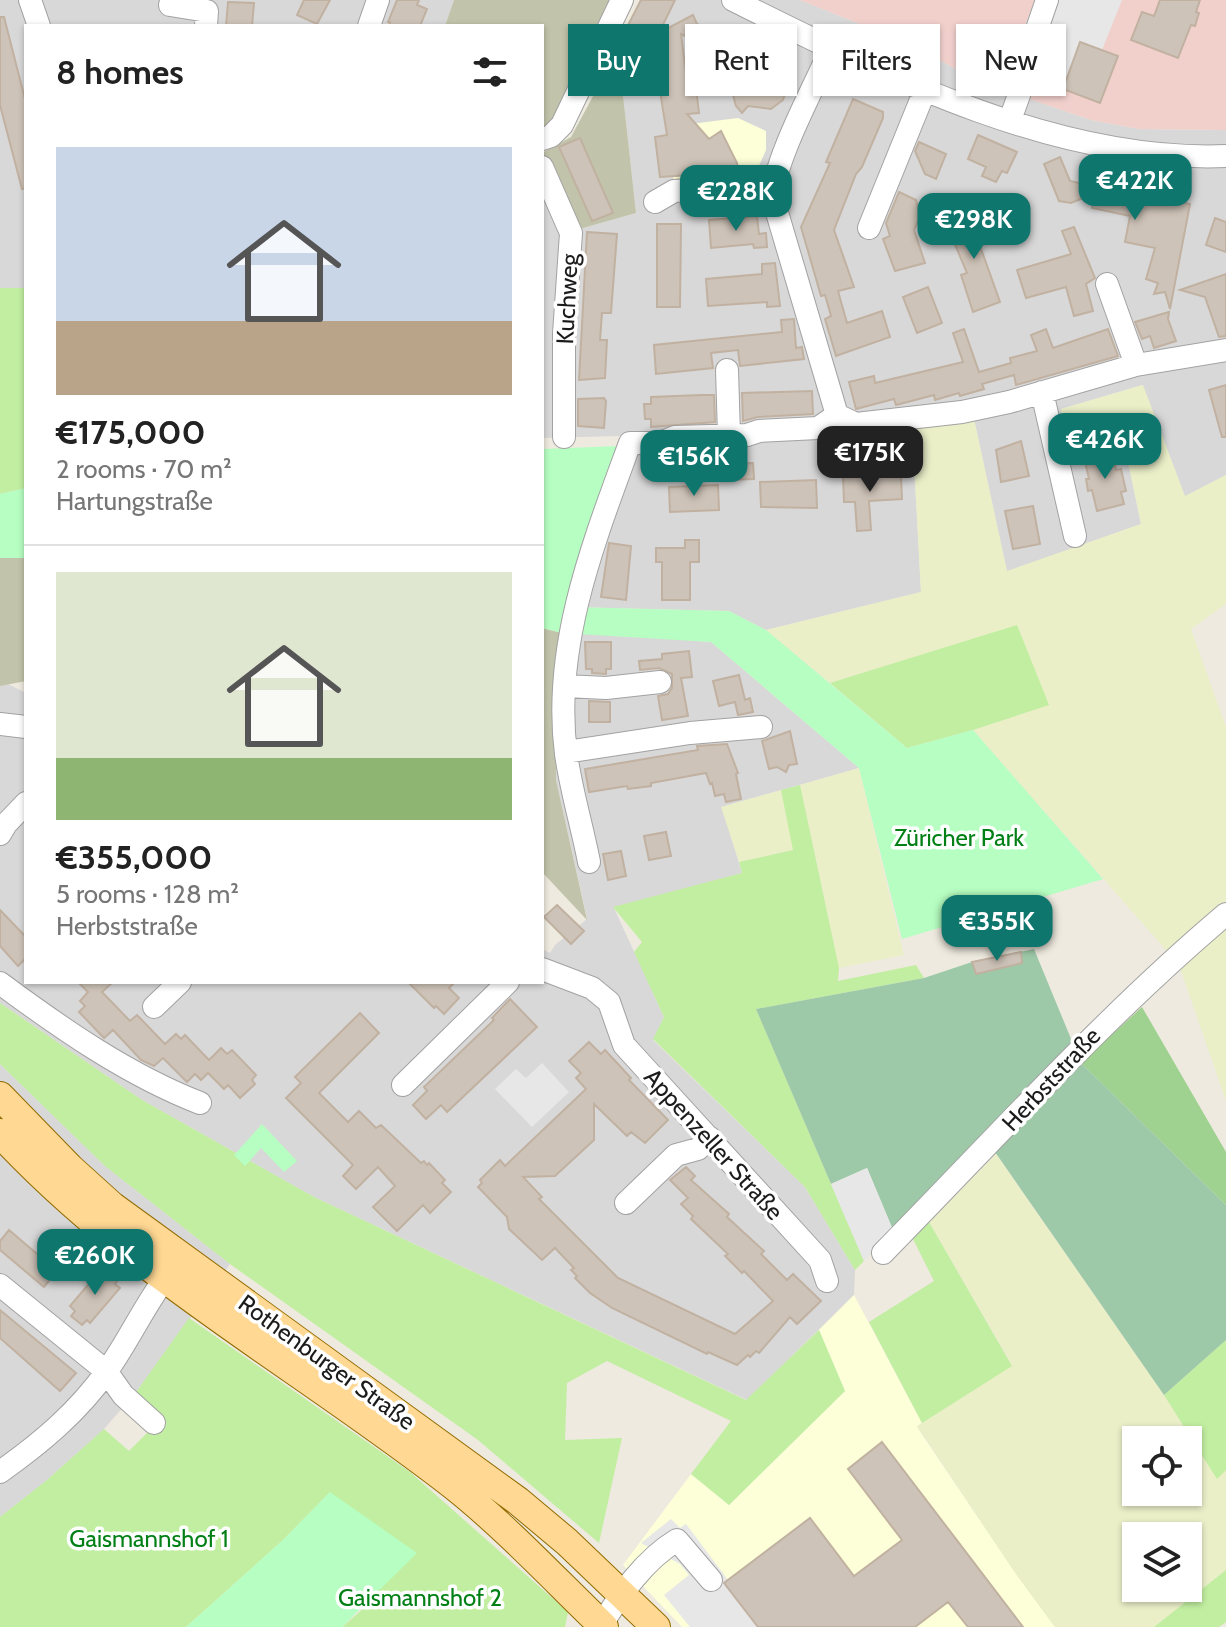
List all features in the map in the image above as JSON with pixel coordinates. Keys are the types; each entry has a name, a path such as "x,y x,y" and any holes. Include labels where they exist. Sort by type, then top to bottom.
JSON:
{"main road":[{"name":"Rothenburger Straße","path":"0,1096 173,1268 453,1486 491,1518 602,1626"},
{"name":"Rothenburger Straße","path":"0,1133 82,1214 173,1268 502,1488 558,1534 656,1627"}],"street":[{"path":"30,0 38,24"},
{"path":"370,24 378,0"},
{"path":"544,138 562,125 622,0"},
{"path":"733,0 813,40"},
{"path":"1010,120 1040,36 1038,26 1047,0"},
{"path":"170,5 206,18"},
{"path":"813,91 773,184 773,199 837,415 856,424 962,412 1136,365 1226,350"},
{"path":"940,95 1074,139 1142,153 1226,156"},
{"path":"869,228 923,96"},
{"name":"Kuchweg","path":"544,172 571,233 564,334 564,437"},
{"path":"655,202 674,191 773,184"},
{"path":"1107,284 1136,365"},
{"path":"727,370 729,435"},
{"path":"1042,392 1075,536"},
{"path":"589,862 566,752 565,686 569,637 592,545 630,443 660,443 675,437 747,435 759,431 818,428 837,415"},
{"path":"565,686 606,688 660,682"},
{"path":"0,724 24,727"},
{"path":"566,752 690,733 761,727"},
{"path":"0,834 24,805"},
{"name":"Herbststraße","path":"883,1253 1092,1035 1169,962 1226,914"},
{"name":"Appenzeller Straße","path":"544,970 592,988 609,1002 624,1045 820,1260 827,1281"},
{"path":"0,983 120,1064 200,1103"},
{"path":"154,1007 178,984"},
{"path":"403,1085 506,984"},
{"path":"626,1203 676,1155 698,1149 710,1138"},
{"path":"0,1472 55,1430 106,1371 173,1268"},
{"path":"0,1285 106,1371 123,1395 154,1423"},
{"path":"602,1626 622,1594 658,1554 677,1540 711,1580"}],"shaded area":[{"path":"0,0 454,0 446,24 24,24 24,288 0,288"},
{"path":"454,0 612,0 602,24 568,24 570,96 561,117 544,129 544,24 446,24"},
{"path":"640,0 800,0 860,24 813,24 813,96 940,96 940,60 956,69 956,96 1020,96 1091,120 1139,129 1226,130 1226,475 1185,497 1142,385 1061,409 1070,451 1123,437 1141,524 1007,572 974,419 912,427 921,592 766,630 728,611 570,607 621,436 544,438 544,158 576,230 636,213 623,96 669,96 669,24 629,24"},
{"path":"800,0 1226,0 1226,130 1139,129 1091,120 1020,96 1066,96 1066,24 956,24 956,69 940,60 940,24 860,24"},
{"path":"1035,0 1122,0 1102,50 1080,43 1066,81 1066,24 1025,24"},
{"path":"593,96 623,96 636,213 576,230 544,152 571,137"},
{"path":"738,118 766,131 766,150 753,179 674,185 667,127"},
{"path":"1143,385 1185,496 1226,475 1226,604 1191,629 1226,727 1226,1101 1179,965 973,730 1048,705 1017,626 830,683 766,630 921,592 912,426 974,419 1007,571 1141,524 1123,438 1070,452 1061,409"},
{"path":"0,558 24,558 24,681 0,686"},
{"path":"544,628 562,633 555,663 556,780 587,920 544,874"},
{"path":"562,633 711,642 859,768 722,807 742,873 614,908 664,1017 653,1040 805,1187 855,1270 854,1295 747,1400 314,1197 142,1100 0,1003 0,686 8,684 24,692 24,984 544,984 544,950 550,953 555,945 587,919 556,780 555,663"},
{"path":"859,768 904,955 839,968 800,785"},
{"path":"781,790 794,850 739,862 721,807"},
{"path":"1034,949 1081,1063 1226,1205 1226,1340 1164,1395 986,1139 893,1230 867,1168 831,1184 756,1009 924,978 972,962"},
{"path":"542,1063 569,1092 532,1127 495,1089 516,1069 526,1078"},
{"path":"0,1064 105,1166 230,1264 134,1395 104,1429 0,1517"},
{"path":"996,1154 1184,1426 1122,1426 1122,1506 1202,1506 1202,1455 1217,1478 1226,1470 1226,1570 1202,1589 1202,1522 1122,1522 1122,1602 1186,1602 1154,1627 1055,1627 917,1426 1012,1365 929,1222"},
{"path":"867,1168 893,1230 864,1261 831,1184"},
{"path":"854,1295 922,1423 917,1427 1055,1627 682,1627 623,1565 691,1474 729,1505 845,1391 819,1330"},
{"path":"671,1519 680,1528 686,1524 758,1627 690,1627 664,1595 689,1575 680,1564 641,1543"}],"green space":[{"path":"0,288 24,288 24,488 0,494"},
{"name":"Züricher Park","path":"619,446 570,607 729,611 766,630 907,748 973,730 1103,879 902,939 859,768 711,642 562,633 544,628 544,449"},
{"path":"24,488 24,558 0,558 0,494"},
{"path":"1017,625 1049,705 973,730 907,748 830,683"},
{"path":"800,785 839,968 838,981 916,965 924,978 756,1009 864,1261 855,1270 805,1187 653,1039 664,1017 634,952 642,942 613,907 742,873 739,862 793,850 781,790"},
{"path":"0,1003 142,1100 314,1197 746,1400 819,1330 845,1391 729,1505 691,1474 731,1421 607,1361 567,1383 565,1440 622,1438 599,1543 478,1440 230,1264 105,1166 0,1064"},
{"path":"1142,1007 1226,1152 1226,1205 1081,1063"},
{"path":"262,1124 297,1161 284,1172 261,1148 245,1166 234,1155"},
{"path":"929,1222 1012,1366 922,1423 869,1322 934,1281 912,1237"},
{"path":"189,1318 410,1472 568,1612 565,1627 342,1627 363,1609 330,1492 283,1540 186,1627 0,1627 0,1517 104,1429 129,1451 159,1421 134,1395"},
{"path":"1226,1340 1226,1470 1217,1479 1202,1455 1202,1426 1184,1426 1164,1395"},
{"path":"330,1492 417,1553 342,1627 186,1627 283,1540"},
{"path":"1226,1570 1226,1622 1219,1627 1154,1627 1186,1602 1202,1602 1202,1589"}],"building":[{"path":"304,0 330,0 317,24 297,15"},
{"path":"397,0 419,0 417,5 427,9 421,24 388,22"},
{"path":"641,0 675,0 663,24 629,24"},
{"path":"1160,0 1200,0 1195,26 1191,25 1178,58 1131,40 1142,12 1154,16"},
{"path":"228,2 254,3 252,24 226,24"},
{"path":"693,15 697,24 685,24 685,36 681,34 685,96 697,96 699,113 687,114 709,139 721,131 737,163 738,172 660,177 655,137 667,135 661,96 669,96 669,28"},
{"path":"0,17 4,17 24,95 24,188 0,105"},
{"path":"1080,42 1118,56 1100,103 1066,90 1066,81"},
{"path":"733,96 784,96 771,109 748,106 742,113"},
{"path":"853,99 883,112 883,118 834,230 854,287 838,291 847,323 882,311 890,337 836,356 825,319 831,316 825,295 821,296 801,227 830,163 826,162"},
{"path":"978,135 1017,152 1007,173 1002,171 996,182 982,176 986,167 968,159"},
{"path":"580,138 613,213 592,221 559,147"},
{"path":"919,142 946,154 936,179 925,174 915,151"},
{"path":"1060,157 1070,181 1097,187 1098,182 1119,187 1118,191 1190,204 1170,309 1165,292 1154,294 1158,283 1146,279 1155,248 1125,242 1130,216 1092,208 1095,193 1071,203 1059,201 1044,164"},
{"path":"899,192 916,200 920,217 914,230 925,263 895,271 883,239 890,236 886,223"},
{"path":"975,211 988,242 980,246 1000,302 973,312 961,275 967,273 946,223"},
{"path":"757,216 759,234 766,233 767,247 754,248 753,244 711,248 709,220"},
{"path":"1215,218 1226,222 1226,252 1206,245"},
{"path":"657,224 681,224 680,307 657,307"},
{"path":"1074,227 1095,278 1086,284 1093,311 1074,316 1066,287 1026,298 1017,270 1071,254 1062,231"},
{"path":"587,232 617,234 611,313 602,313 600,340 607,340 605,378 579,380"},
{"path":"775,263 780,306 767,307 767,302 708,306 706,279 762,274 762,264"},
{"path":"1226,274 1226,336 1219,337 1205,297 1180,290"},
{"path":"928,287 942,323 917,333 903,297"},
{"path":"1169,312 1168,319 1176,341 1154,348 1150,336 1142,339 1135,322"},
{"path":"794,319 796,348 802,347 804,359 740,366 738,350 711,353 713,368 656,374 654,345 782,332 781,320"},
{"path":"964,329 979,372 1011,363 1010,358 1037,351 1031,335 1046,329 1053,348 1108,329 1118,356 1016,385 1014,375 982,384 984,389 960,396 959,393 935,400 934,395 896,405 894,399 856,409 849,382 874,376 875,383 963,362 953,333"},
{"path":"1226,385 1226,437 1222,437 1209,390"},
{"path":"812,391 813,414 758,417 743,421 742,393"},
{"path":"714,395 715,422 651,427 651,419 645,419 644,404 651,404 651,397"},
{"path":"604,398 604,428 578,426 578,399"},
{"path":"1021,441 1029,476 1001,482 996,450"},
{"path":"1112,451 1116,470 1121,469 1126,491 1121,492 1124,504 1097,511 1092,490 1088,491 1084,457"},
{"path":"753,463 754,479 726,480 725,464"},
{"path":"901,475 902,499 869,501 871,530 857,531 855,502 844,502 843,477"},
{"path":"816,480 817,508 761,507 760,482"},
{"path":"718,485 719,510 670,512 669,487"},
{"path":"1033,506 1040,544 1013,549 1005,511"},
{"path":"685,540 699,540 699,562 690,562 690,600 662,600 662,562 656,562 656,548 685,548"},
{"path":"609,543 631,546 626,600 601,597"},
{"path":"585,642 611,642 611,669 606,669 606,674 592,673 592,669 586,669"},
{"path":"689,651 692,677 681,678 688,716 662,720 658,696 668,694 672,688 672,674 659,668 640,670 639,661 662,659 662,654"},
{"path":"739,675 745,700 750,698 753,712 738,715 735,702 719,706 713,681"},
{"path":"589,701 610,702 610,722 589,722"},
{"path":"790,731 797,764 789,765 786,772 777,767 769,769 762,741"},
{"path":"727,744 738,773 741,799 726,802 724,794 715,796 706,773 651,783 651,786 589,792 585,769 698,750 697,746"},
{"path":"666,832 671,856 649,860 644,836"},
{"path":"621,851 626,876 608,880 603,854"},
{"path":"557,905 584,931 571,944 544,917"},
{"path":"0,910 24,935 24,960 18,966 0,946"},
{"path":"1021,952 1022,963 976,974 972,962"},
{"path":"80,984 111,984 102,992 130,1021 137,1015 165,1044 176,1034 181,1039 185,1035 209,1060 221,1048 227,1054 232,1050 256,1075 252,1080 255,1084 240,1098 228,1085 224,1089 208,1073 201,1080 195,1074 187,1082 163,1058 154,1066 141,1060 113,1030 104,1038 79,1012 85,1006 80,1001 88,992"},
{"path":"410,984 453,984 449,988 459,998 444,1014 436,1006 434,1008"},
{"path":"510,999 537,1027 447,1112 441,1105 426,1119 413,1105 427,1091 424,1087 494,1020 492,1018"},
{"path":"360,1013 379,1033 319,1093 348,1122 359,1111 376,1128 381,1125 421,1163 429,1163 445,1180 442,1183 451,1192 430,1213 423,1205 397,1231 373,1207 395,1186 378,1167 356,1189 343,1176 353,1165 286,1098 301,1083 295,1077"},
{"path":"589,1042 601,1054 605,1050 668,1120 645,1143 631,1132 627,1136 594,1104 594,1140 555,1176 523,1177 542,1197 539,1199 618,1278 735,1334 773,1301 725,1256 728,1254 691,1219 693,1216 681,1204 688,1198 670,1180 686,1167 695,1176 691,1180 729,1214 727,1217 764,1251 761,1254 787,1280 793,1274 821,1301 797,1324 790,1317 759,1353 756,1351 750,1357 748,1355 737,1365 707,1354 612,1308 590,1293 575,1278 577,1276 571,1270 574,1268 555,1248 542,1260 509,1229 507,1217 478,1187 482,1183 480,1180 500,1160 505,1166 586,1089 576,1078 581,1073 569,1061"},
{"path":"9,1230 57,1271 44,1287 0,1250 0,1241"},
{"path":"109,1270 119,1279 115,1284 120,1288 90,1323 87,1320 82,1325 71,1316 75,1311 70,1306 99,1272 104,1276"},
{"path":"0,1310 76,1373 60,1391 0,1338"},
{"path":"882,1442 1023,1627 968,1627 948,1602 915,1627 758,1627 724,1583 810,1518 854,1576 902,1540 848,1469"}],"park label":[{"name":"Gaismannshof 1","path":"149,1538"},
{"name":"Gaismannshof 2","path":"420,1597"}]}
